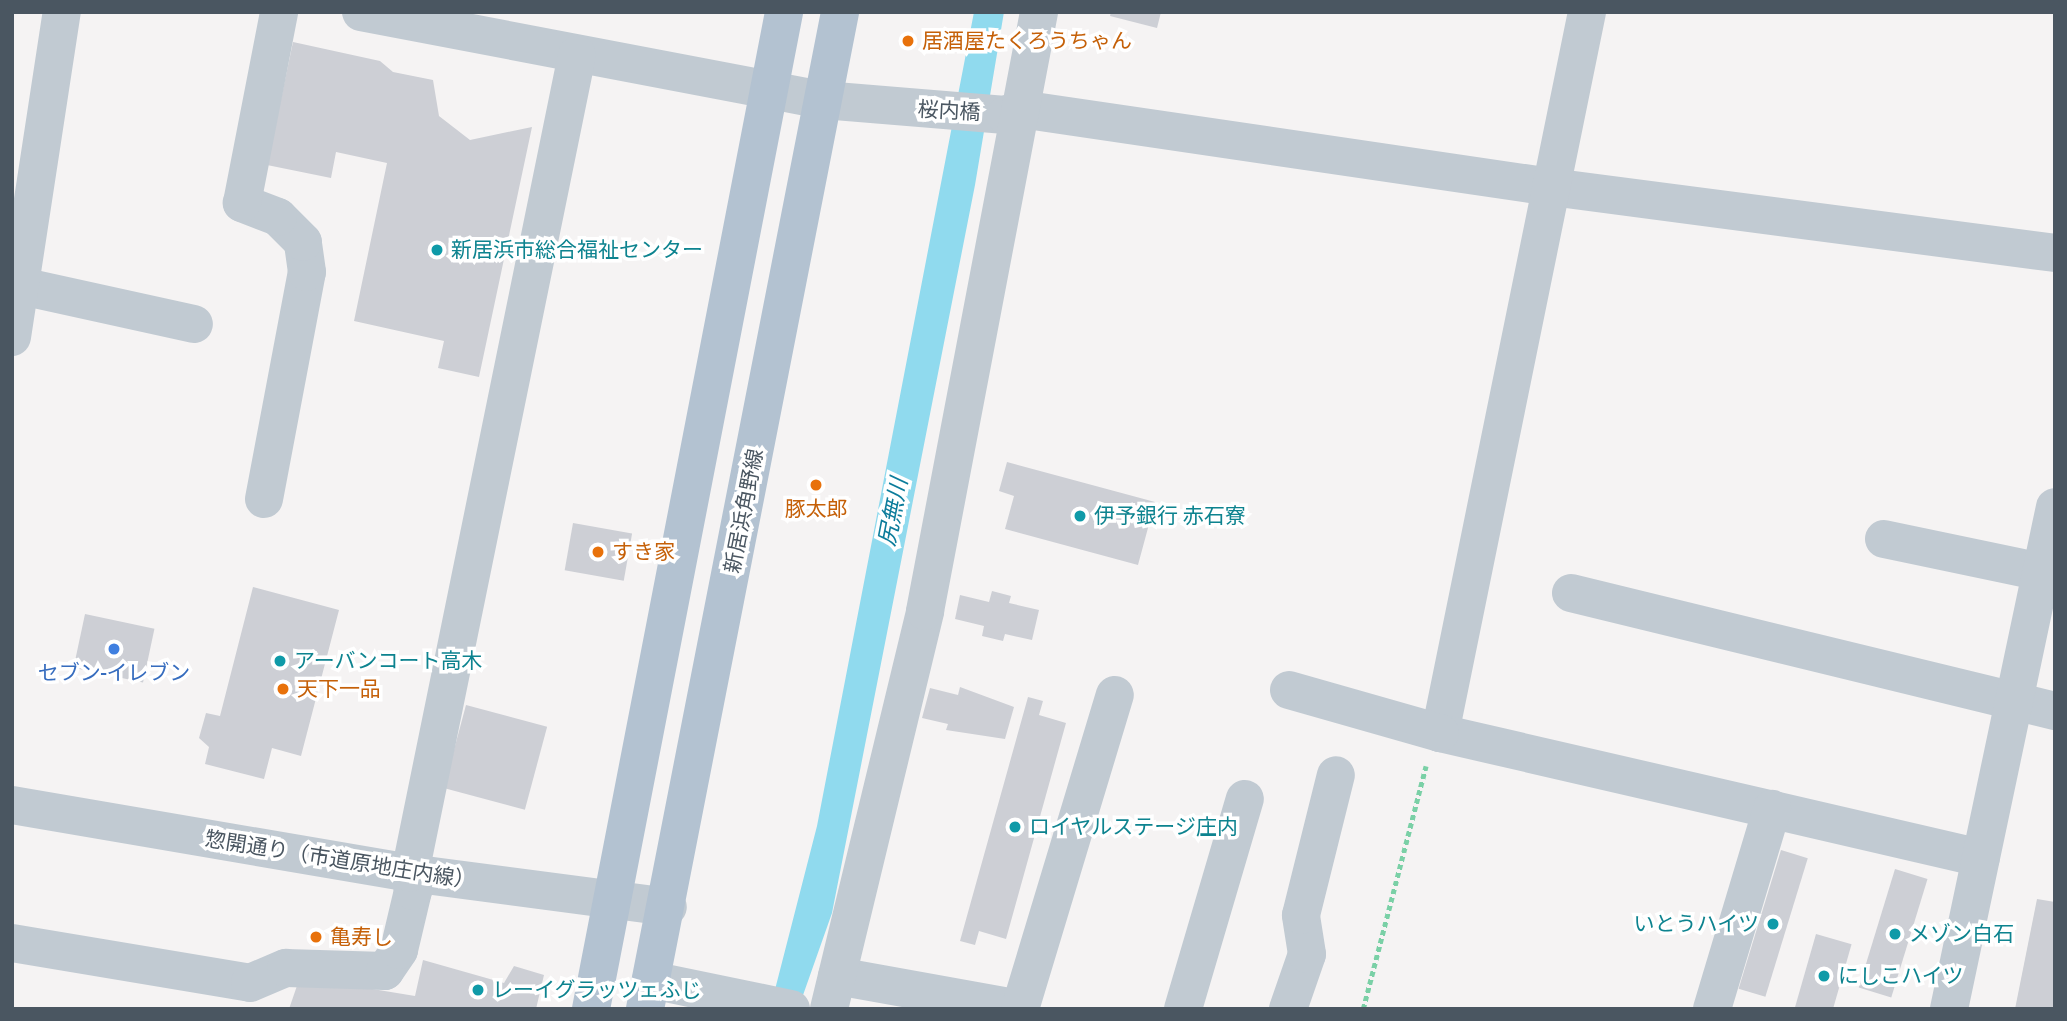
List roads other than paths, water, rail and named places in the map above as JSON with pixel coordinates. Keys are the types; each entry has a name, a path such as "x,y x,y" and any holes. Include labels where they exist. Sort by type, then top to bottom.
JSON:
{"main road":[{"path":"592,1009 784,12"},
{"name":"新居浜角野線","path":"648,995 668,906 840,12"}],"street":[{"path":"12,337 19,270 62,12"},
{"path":"264,499 307,272 303,242 278,217 242,203 279,12"},
{"name":"桜内橋","path":"361,12 768,92 823,100 892,108 1012,112 1551,187 2055,253"},
{"path":"1039,12 1012,112 925,611 833,992 1021,1009 1115,695"},
{"path":"1437,732 1587,12"},
{"path":"12,943 250,996 286,968 385,971 399,950 413,891 410,873 577,55"},
{"path":"19,270 194,324"},
{"path":"1949,1009 2017,698 2055,507"},
{"path":"1884,539 2042,572"},
{"path":"1571,593 2017,698 2055,711"},
{"path":"1289,691 1437,732 1981,858"},
{"path":"1288,1009 1307,954 1301,915 1336,775"},
{"path":"1183,1009 1245,799"},
{"name":"惣開通り（市道原地庄内線）","path":"12,805 410,873 668,906"},
{"path":"1712,1009 1772,809"},
{"path":"648,995 774,1004"}],"water":[{"name":"尻無川","path":"974,12 1004,12 975,185 832,913 802,998 770,1009 817,826"}],"place":[{"name":"居酒屋たくろうちゃん","path":"908,41"},
{"name":"新居浜市総合福祉センター","path":"437,250"},
{"name":"豚太郎","path":"816,485"},
{"name":"伊予銀行 赤石寮","path":"1080,516"},
{"name":"すき家","path":"598,552"},
{"name":"セブン-イレブン","path":"114,649"},
{"name":"アーバンコート高木","path":"280,661"},
{"name":"天下一品","path":"283,689"},
{"name":"ロイヤルステージ庄内","path":"1015,827"},
{"name":"いとうハイツ","path":"1773,924"},
{"name":"メゾン白石","path":"1895,934"},
{"name":"亀寿し","path":"316,937"},
{"name":"にしこハイツ","path":"1824,976"},
{"name":"レーイグラッツェふじ","path":"478,990"}]}
